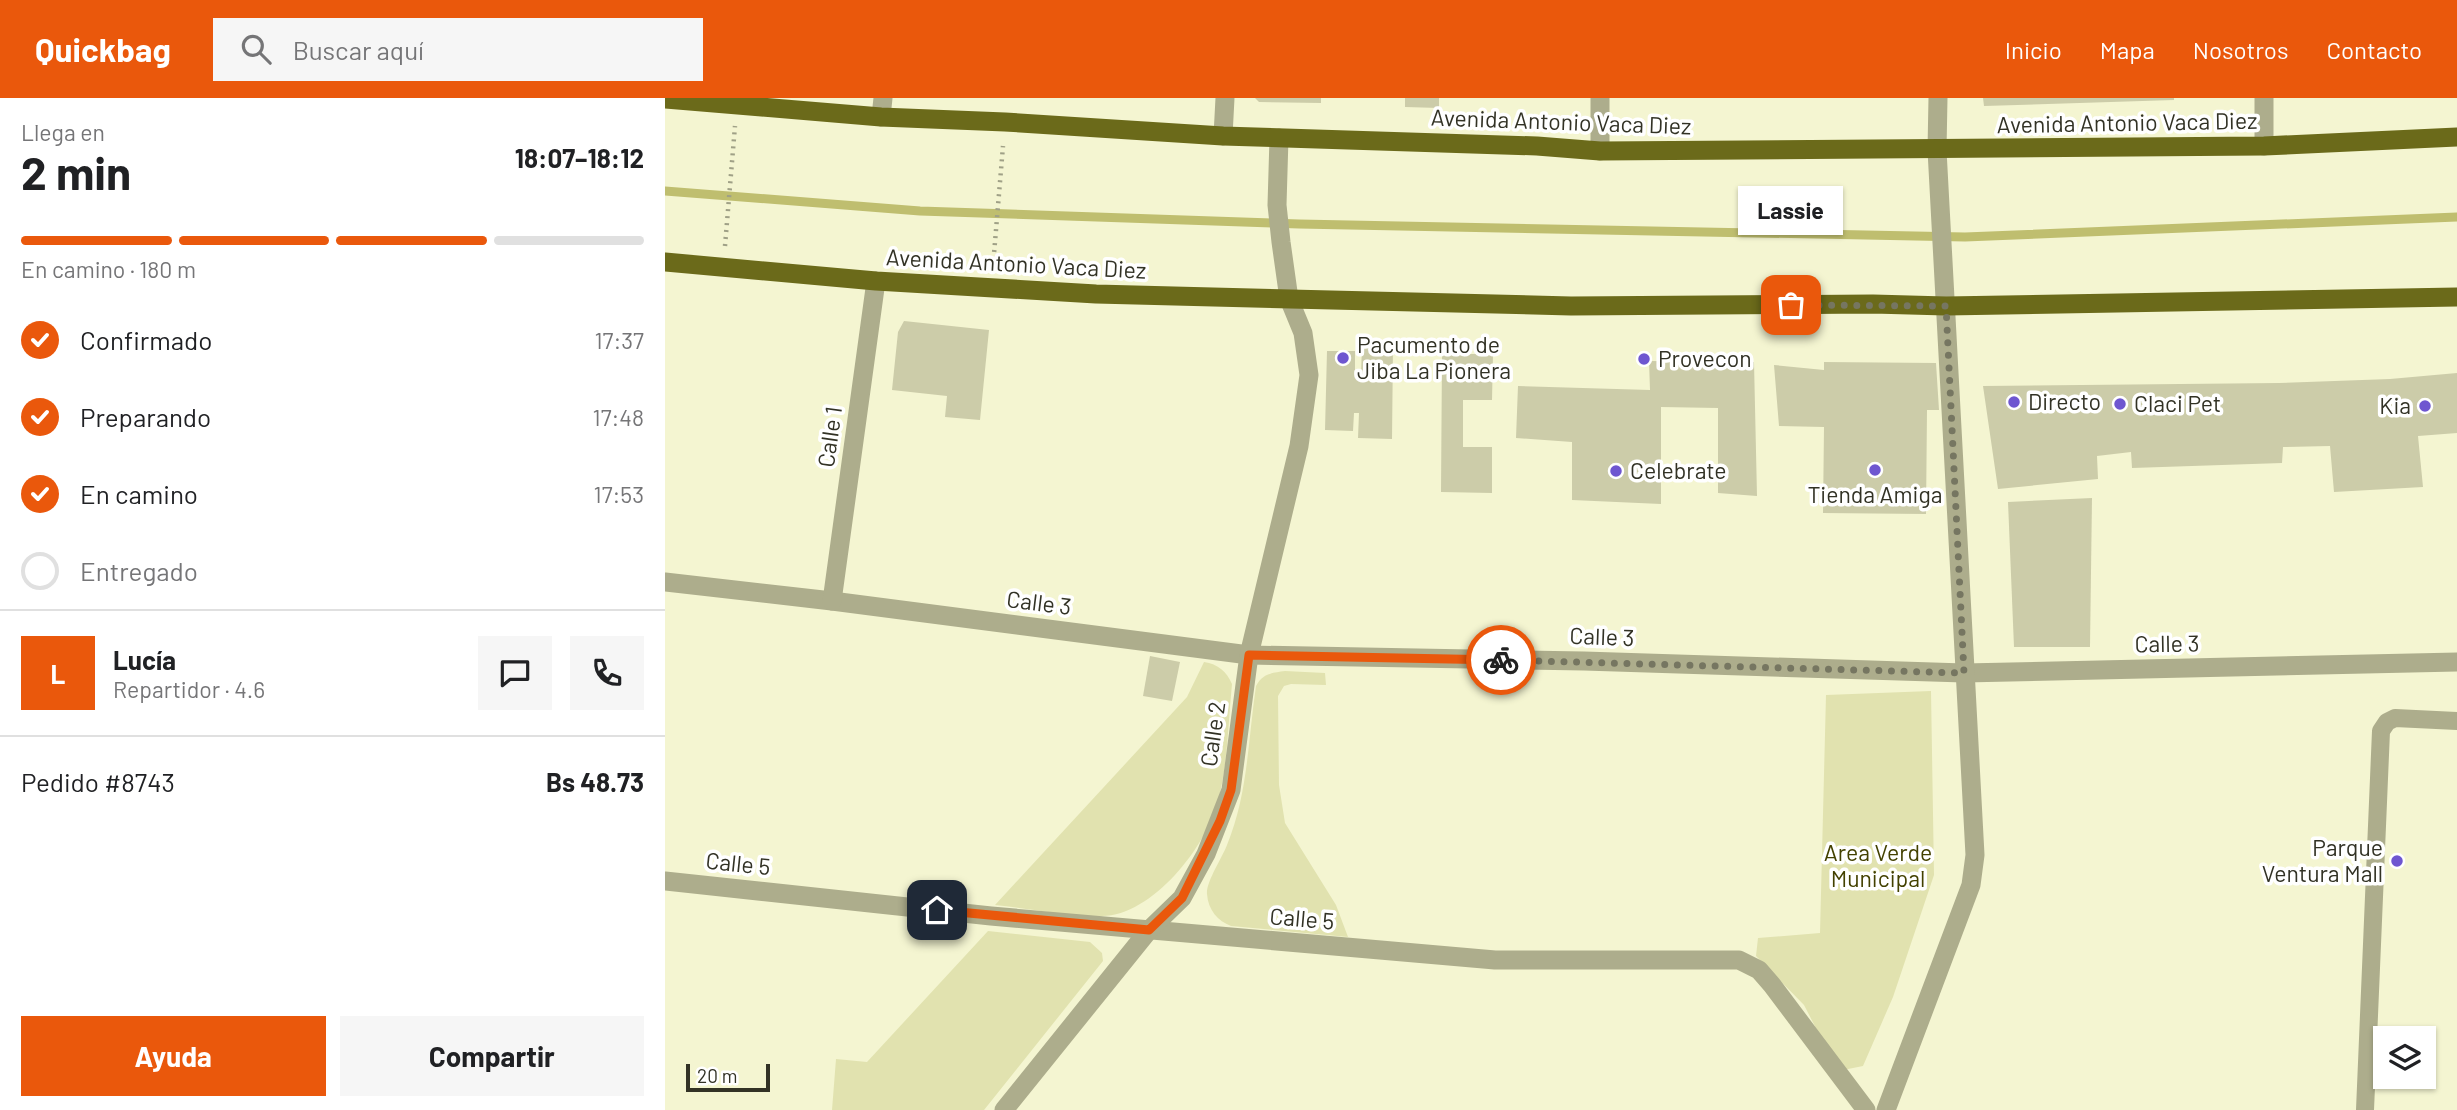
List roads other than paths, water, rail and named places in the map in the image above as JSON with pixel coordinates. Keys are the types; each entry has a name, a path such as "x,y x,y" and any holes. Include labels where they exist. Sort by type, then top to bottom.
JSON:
{"highway":[{"name":"Avenida Antonio Vaca Diez","path":"665,99 736,105 882,107 1005,122 1223,136 1537,146 1599,151 2264,146 2457,137"},
{"name":"Avenida Antonio Vaca Diez","path":"665,262 876,281 1096,294 1571,306 1946,306 2457,297"}],"street":[{"path":"1223,136 1225,98"},
{"path":"1599,151 1600,98"},
{"path":"1886,1110 1971,885 1975,855 1937,150 1938,98"},
{"path":"2264,146 2265,98"},
{"name":"Calle 2","path":"1004,1110 1149,930 1182,898 1220,821 1231,790 1249,655 1299,446 1309,375 1303,333 1289,299 1281,242 1277,205 1279,138"},
{"name":"Calle 1","path":"832,601 876,281"},
{"name":"Calle 3","path":"665,582 1249,655 1584,661 1964,673 2457,662"},
{"name":"Calle 5","path":"665,881 991,916 1495,960 1739,960 1759,970 1772,985 1865,1110"}],"lane":[{"path":"2365,1110 2381,731 2387,722 2395,719 2457,721"}],"waterway":[{"path":"665,191 920,211 1299,224 1965,237 2457,217"}],"place":[{"name":"Lassie","path":"1791,305"},
{"name":"Pacumento de Jiba La Pionera","path":"1343,358"},
{"name":"Provecon","path":"1644,359"},
{"name":"Directo","path":"2014,402"},
{"name":"Claci Pet","path":"2120,404"},
{"name":"Kia","path":"2425,406"},
{"name":"Tienda Amiga","path":"1875,470"},
{"name":"Celebrate","path":"1616,471"},
{"name":"Parque Ventura Mall","path":"2397,861"}],"park label":[{"name":"Area Verde Municipal","path":"1878,866"}]}
